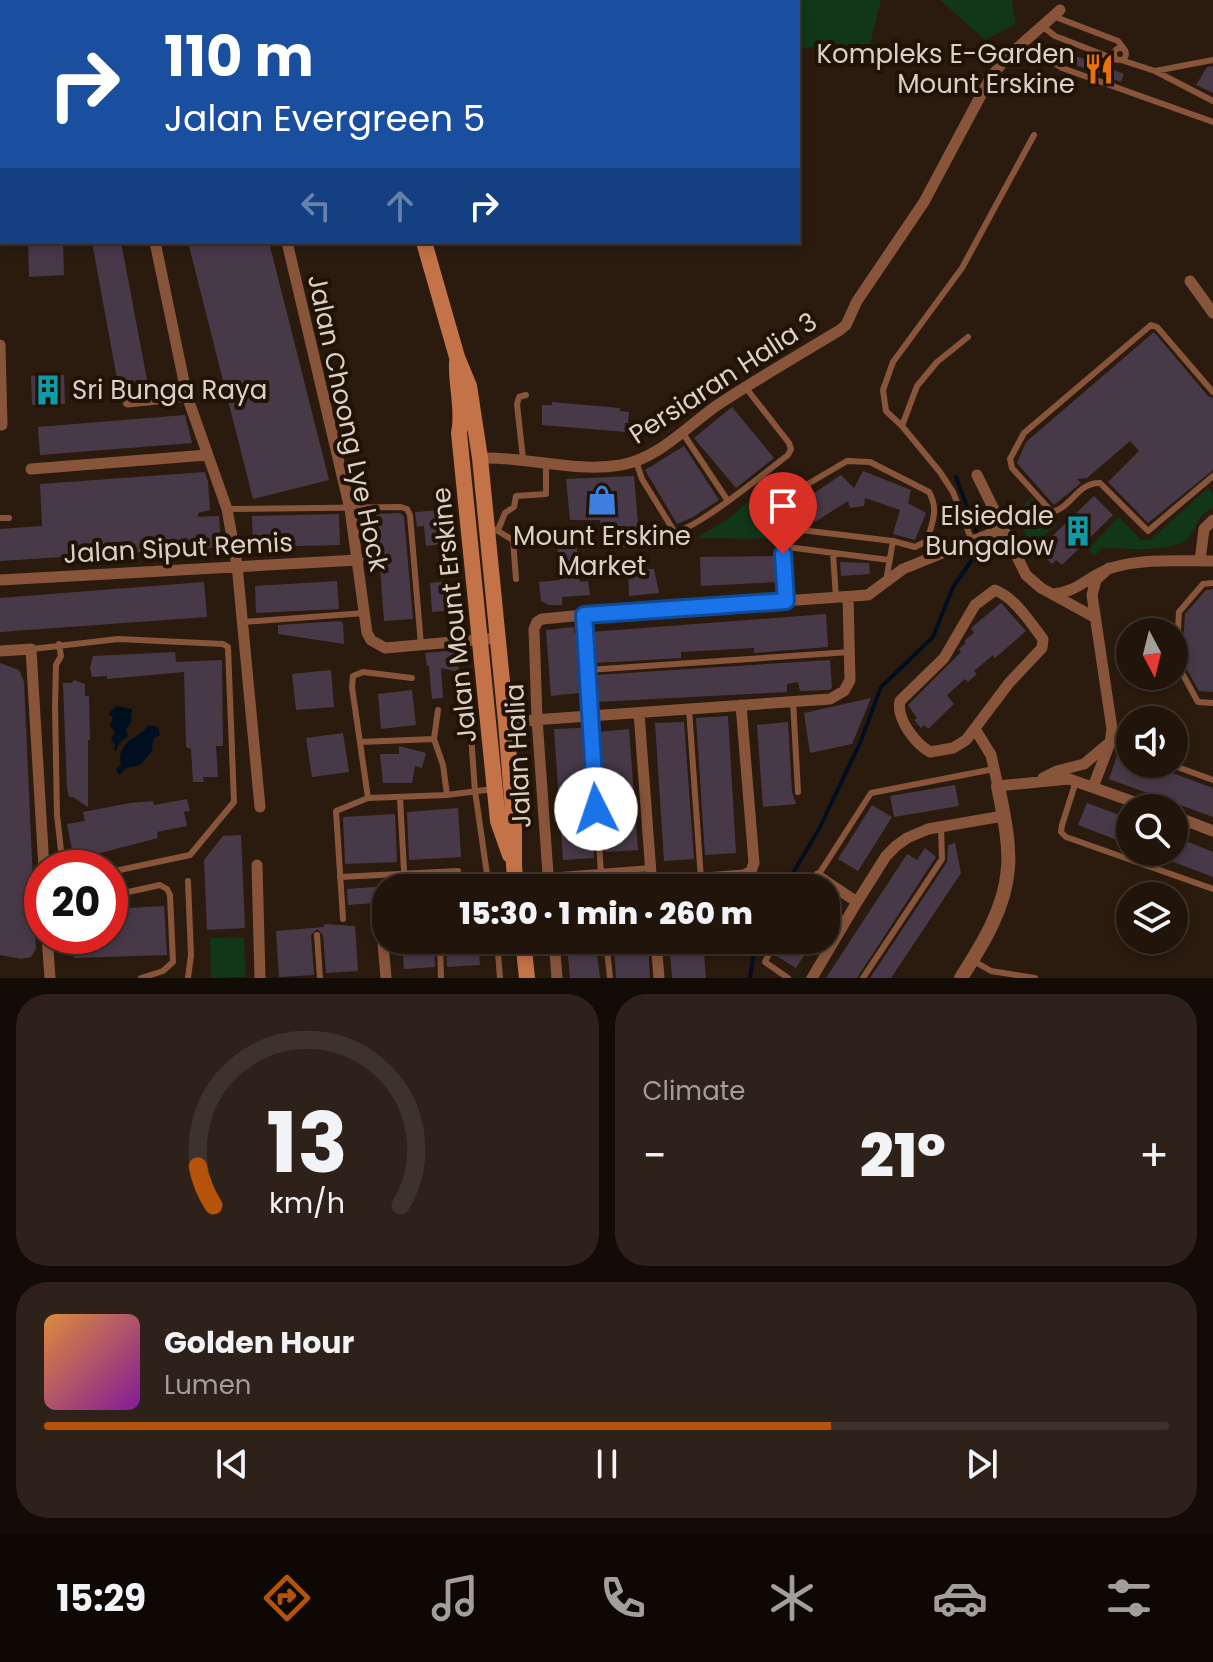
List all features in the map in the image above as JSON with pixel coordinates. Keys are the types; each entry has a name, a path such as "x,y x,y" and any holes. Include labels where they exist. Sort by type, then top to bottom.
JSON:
{"main road":[{"name":"Jalan Mount Erskine","path":"425,244 457,357 469,386 480,458 475,462 472,476 487,531 489,638 485,674 503,788 498,821 515,874"},
{"name":"Jalan Mount Erskine","path":"457,357 456,385 462,422 459,433 471,553 506,722"},
{"path":"462,422 468,450 480,458"},
{"path":"471,553 487,531"},
{"path":"485,674 493,683 497,714 506,722 497,731 503,788"},
{"path":"524,954 527,978"}],"street":[{"name":"Persiaran Halia 3","path":"480,458 597,467 636,461 661,448 746,388 846,325 857,301 924,202 989,80 1006,58 1056,13"},
{"path":"155,244 187,396 227,509 237,565 260,807"},
{"name":"Jalan Choong Lye Hock","path":"287,244 350,509 367,633 376,645 385,648 421,645"},
{"path":"1190,281 1213,313"},
{"path":"0,345 1,425"},
{"path":"128,402 187,396"},
{"path":"31,469 207,455"},
{"path":"977,475 1026,575 1052,594 1094,617"},
{"path":"1052,594 1069,591 1109,568 1142,563 1207,561 1204,529 1213,520"},
{"path":"584,615 868,595 903,569 1002,529"},
{"path":"786,601 783,554 787,547"},
{"name":"Jalan Siput Remis","path":"0,580 358,560"},
{"path":"1093,787 1110,743 1111,721 1094,617 1093,587 1109,568"},
{"path":"995,590 1004,593 1043,639 1043,644 975,729 966,740 953,748 930,752 910,731 898,709 900,701 912,686 944,658 975,605 995,590"},
{"path":"506,722 830,699 844,691 850,680 850,652 842,598"},
{"name":"Jalan Halia","path":"548,874 534,629 542,619 584,615"},
{"path":"421,645 489,638"},
{"path":"0,651 31,649 43,850"},
{"path":"741,705 754,863 751,871 746,874"},
{"path":"639,713 651,874"},
{"path":"961,978 992,924 1006,883 1008,851 994,769 988,748 975,729"},
{"path":"1035,782 1057,771 1084,764 1110,743"},
{"path":"998,786 1060,778 1116,795"},
{"path":"812,978 857,902 896,846 917,833 1003,816"},
{"path":"1188,821 1213,831"},
{"path":"257,865 260,978"},
{"path":"840,891 857,902"},
{"path":"48,954 50,978"},
{"path":"384,954 386,978"},
{"path":"555,954 557,978"},
{"path":"657,954 659,978"}],"lane":[{"path":"1056,13 1118,41 1125,50 1119,47 1114,51 1119,60"},
{"path":"1042,26 1055,36 1155,71 1213,101"},
{"path":"1021,44 1062,68 1213,122"},
{"path":"1155,71 1213,60"},
{"path":"972,541 953,492 902,426 886,411 883,390 893,362 962,268 1034,135"},
{"path":"1213,392 1157,327 1151,325 1024,433 1010,459 1012,468 1052,512 1059,510 1088,484 1100,483 1148,531 1213,476"},
{"path":"902,426 917,386 937,362 968,337"},
{"path":"636,461 642,479 674,531 683,531 728,501 788,455 791,449 746,388"},
{"path":"523,459 517,404 519,397 526,395"},
{"path":"682,432 728,501"},
{"path":"870,462 929,492 934,502 935,513 927,541 915,547 893,541 797,529 779,508 779,501 842,463 870,462"},
{"path":"516,579 513,540 487,531 514,507 514,498 546,494 546,463"},
{"path":"227,509 401,507 409,512 421,645"},
{"path":"0,518 9,518"},
{"path":"886,582 893,541"},
{"path":"787,547 889,560"},
{"path":"833,553 842,598"},
{"path":"1213,583 1203,584 1179,612 1177,664 1198,701 1213,703"},
{"path":"243,622 365,613"},
{"path":"584,615 601,872"},
{"path":"31,649 118,639 223,644 228,647 234,802 190,855 128,868"},
{"path":"59,644 61,656 56,665 55,706 57,815 61,850"},
{"path":"587,670 850,652"},
{"path":"368,798 353,676 363,672 412,678"},
{"path":"467,679 475,791 487,874"},
{"path":"793,701 798,792"},
{"path":"689,709 701,874"},
{"path":"438,710 434,739 443,765 447,795"},
{"path":"360,742 434,739"},
{"path":"1110,743 1116,745"},
{"path":"819,874 871,793 994,769"},
{"path":"1188,771 1213,780"},
{"path":"1076,781 1062,825 1061,832 1066,837 1213,889"},
{"path":"343,919 336,811 368,798 447,795 503,788"},
{"path":"400,798 404,874 458,871"},
{"path":"863,978 942,859 941,827"},
{"path":"591,874 651,868"},
{"path":"340,877 372,876"},
{"path":"188,881 191,955 188,978"},
{"path":"128,892 160,885 170,895 173,962 163,971 141,978"},
{"path":"317,935 320,978"},
{"path":"440,954 441,978"},
{"path":"498,954 500,978"},
{"path":"607,954 610,978"},
{"path":"769,954 765,962 788,978"},
{"path":"972,960 991,971 1035,978"}],"green space":[{"path":"800,0 881,0 870,44 800,48"},
{"path":"940,0 1012,0 1016,24 985,40"},
{"path":"1208,488 1213,494 1213,507 1202,515 1193,532 1182,542 1148,549 1101,548 1095,556 1088,549 1119,517 1141,540 1150,540"},
{"path":"754,496 779,528 780,539 696,538 731,517"},
{"path":"1032,498 1057,524 1031,548 1016,513"},
{"path":"244,937 246,977 211,978 210,938"}],"water":[{"path":"116,706 132,709 131,722 126,730 128,736 119,743 116,751 111,739 115,732 110,726 113,717 108,714"},
{"path":"149,725 158,727 160,735 153,739 152,751 140,765 126,768 119,775 116,769 121,765 120,757 125,745"}],"building":[{"name":"Kompleks E-Garden Mount Erskine","path":"1076,56 1124,74 1121,82 1073,64"},
{"path":"1213,66 1213,93 1196,85 1207,67"},
{"path":"28,244 63,244 64,275 29,277"},
{"path":"92,244 121,244 149,390 120,395"},
{"path":"189,244 270,244 329,480 253,499"},
{"path":"1154,332 1213,398 1213,470 1148,523 1108,482 1139,451 1130,441 1087,478 1077,479 1081,483 1054,505 1017,463 1026,442"},
{"name":"Sri Bunga Raya","path":"64,375 65,404 32,405 31,376"},
{"path":"552,402 620,408 620,411 629,412 625,432 542,425 542,405 552,405"},
{"name":"Mount Erskine Market","path":"732,407 774,458 736,488 694,438"},
{"path":"185,415 192,443 40,455 38,427"},
{"name":"Mount Erskine Market","path":"684,446 719,500 677,524 645,470"},
{"path":"863,471 911,490 908,503 926,513 915,540 893,534 900,510 865,498 864,506 850,508 848,501 815,522 801,523 792,508 841,475 854,488"},
{"path":"205,472 210,510 198,513 198,517 219,516 221,547 0,561 0,529 42,526 40,484"},
{"name":"Mount Erskine Market","path":"634,476 639,534 666,530 670,544 603,549 600,520 570,520 566,479"},
{"name":"Elsiedale Bungalow","path":"1094,496 1113,515 1062,565 1056,560 1052,564 1043,555 1047,551 1042,546"},
{"path":"442,510 445,544 426,546 424,526 417,527 415,512"},
{"path":"400,513 404,517 413,619 384,621 376,514"},
{"path":"339,514 340,545 253,547 252,516"},
{"path":"576,540 580,582 588,581 590,595 562,597 562,605 549,605 541,601 539,582 560,580 557,541"},
{"path":"775,556 776,582 701,586 700,557"},
{"path":"840,562 869,563 870,574 841,576"},
{"path":"628,569 654,569 659,593 629,596"},
{"path":"337,581 339,609 256,613 255,586"},
{"path":"450,581 453,610 432,612 430,583"},
{"path":"204,582 207,617 0,632 0,598"},
{"path":"1213,589 1213,692 1199,691 1188,672 1188,618 1185,618 1185,614 1206,590"},
{"path":"1001,603 1026,631 995,658 993,655 974,671 977,674 968,682 965,679 947,695 954,704 928,729 924,725 921,728 908,705 961,652 959,649 966,643 964,641 974,633 971,628"},
{"path":"826,614 828,647 754,653 754,648 681,652 681,658 595,663 593,660 591,632"},
{"path":"343,623 344,644 278,634 278,625"},
{"path":"574,627 574,633 579,632 579,693 551,696 546,630"},
{"path":"457,650 459,672 441,668 443,698 432,699 425,653"},
{"path":"175,652 176,662 222,660 223,746 216,746 218,777 203,777 204,782 193,782 191,749 186,747 184,672 107,679 107,676 92,677 90,668 93,656"},
{"path":"830,660 832,688 829,690 800,691 798,682 787,684 787,692 596,702 595,675"},
{"path":"0,663 19,670 24,682 32,850 24,850 24,954 33,954 21,959 0,955"},
{"path":"331,670 334,707 296,710 292,674"},
{"path":"74,680 85,684 85,696 89,696 88,807 69,797 67,788 63,683"},
{"path":"412,690 416,725 381,729 378,694"},
{"path":"871,698 852,744 810,753 804,713"},
{"path":"728,716 736,853 705,855 696,718"},
{"path":"684,722 694,859 664,861 655,723"},
{"path":"788,722 792,792 796,804 763,807 757,725"},
{"path":"582,728 582,739 586,739 594,858 563,860 554,729"},
{"path":"629,729 638,850 606,852 598,732"},
{"path":"343,733 349,772 312,777 306,738"},
{"path":"399,746 426,753 422,768 415,766 412,783 383,783 380,754 399,754"},
{"path":"1116,759 1116,778 1186,778 1213,788 1213,817 1188,808 1188,794 1150,794 1109,779"},
{"path":"955,785 959,806 894,817 890,796"},
{"path":"187,799 190,811 184,812 187,826 157,832 158,838 112,850 72,850 67,824 85,821 83,812 130,803 153,801 154,805"},
{"path":"1087,803 1116,814 1116,840 1078,825"},
{"path":"872,805 892,817 858,871 838,859"},
{"path":"458,808 461,857 409,860 407,812"},
{"path":"395,814 397,862 345,864 343,817"},
{"path":"241,835 245,928 207,930 204,860 223,836"},
{"path":"1188,842 1213,852 1213,877 1184,866 1188,866"},
{"path":"955,843 961,873 891,978 870,978 947,862 948,845"},
{"path":"925,848 936,857 857,978 826,978 907,854 917,860"},
{"path":"372,887 372,903 348,905 347,889"},
{"path":"164,906 167,955 74,958 74,954 128,954 128,908"},
{"path":"324,924 355,926 358,971 326,973 323,935 317,929 311,935 314,975 279,977 276,931 324,927"},
{"path":"403,954 435,954 435,967 404,969"},
{"path":"447,954 479,954 480,965 447,967"},
{"path":"568,954 597,954 600,978 570,978"},
{"path":"615,954 649,954 650,978 616,978"},
{"path":"670,954 704,954 706,978 672,978"},
{"path":"776,954 805,954 796,968"}],"waterway":[{"path":"956,477 976,531"},
{"path":"792,874 819,829 860,743 881,687 933,637 953,587 978,547"},
{"path":"750,978 754,954"}],"place":[{"name":"Kompleks E-Garden Mount Erskine","path":"1099,69"},
{"name":"Sri Bunga Raya","path":"48,390"},
{"name":"Mount Erskine Market","path":"602,500"},
{"name":"Elsiedale Bungalow","path":"1078,531"}],"route":[{"path":"596,809 584,615 786,601 783,554"}]}
